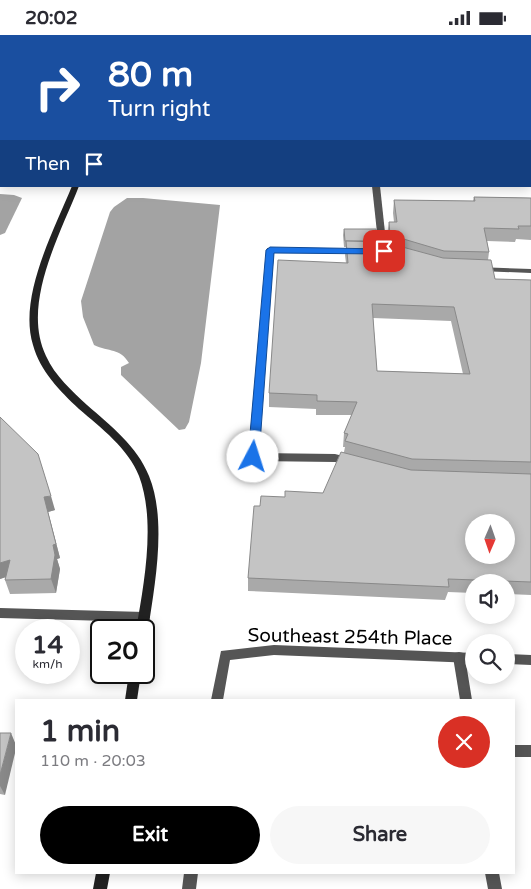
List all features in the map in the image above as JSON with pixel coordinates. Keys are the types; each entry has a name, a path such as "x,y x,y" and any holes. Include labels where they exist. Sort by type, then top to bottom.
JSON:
{"street":[{"path":"0,613 144,617 150,562 152,509 144,476 127,450 111,431 64,389 45,362 37,344 36,294 76,187"},
{"path":"362,465 335,458 253,457 270,250 379,252 376,187"},
{"path":"471,269 531,271"},
{"name":"Southeast 254th Place","path":"217,699 225,655 274,650 465,657"},
{"path":"459,657 466,699"},
{"path":"515,659 531,660"},
{"path":"131,699 133,684"},
{"path":"515,751 531,751"},
{"path":"100,889 103,874"},
{"path":"189,889 191,874"},
{"path":"492,874 495,889"}],"shaded area":[{"path":"0,194 14,195 22,198 5,233 0,235"},
{"path":"127,198 220,205 201,363 189,422 185,429 179,430 121,375 121,367 129,363 126,358 118,353 94,345 83,317 81,301 110,212"}],"building":[{"path":"474,197 531,198 531,226 518,226 519,229 484,228 489,252 444,251 390,235 389,222 397,222 394,200 475,201"},
{"path":"344,229 376,229 378,241 345,241"},
{"path":"346,241 384,242 443,258 491,260 495,279 531,280 531,462 412,459 345,441 348,434 344,433 357,402 317,401 317,395 269,393 278,260 348,263","holes":["372,304 454,307 470,374 377,371"]},
{"path":"0,417 38,454 51,496 44,497 56,544 53,545 55,555 51,579 5,580 10,560 0,563"},
{"path":"341,452 411,470 531,474 531,582 515,581 515,574 465,574 465,580 448,579 449,587 248,578 254,506 260,506 261,496 285,497 285,491 323,493"},
{"path":"0,733 11,733 0,775"}],"route":[{"path":"253,457 270,250 384,251"}]}
